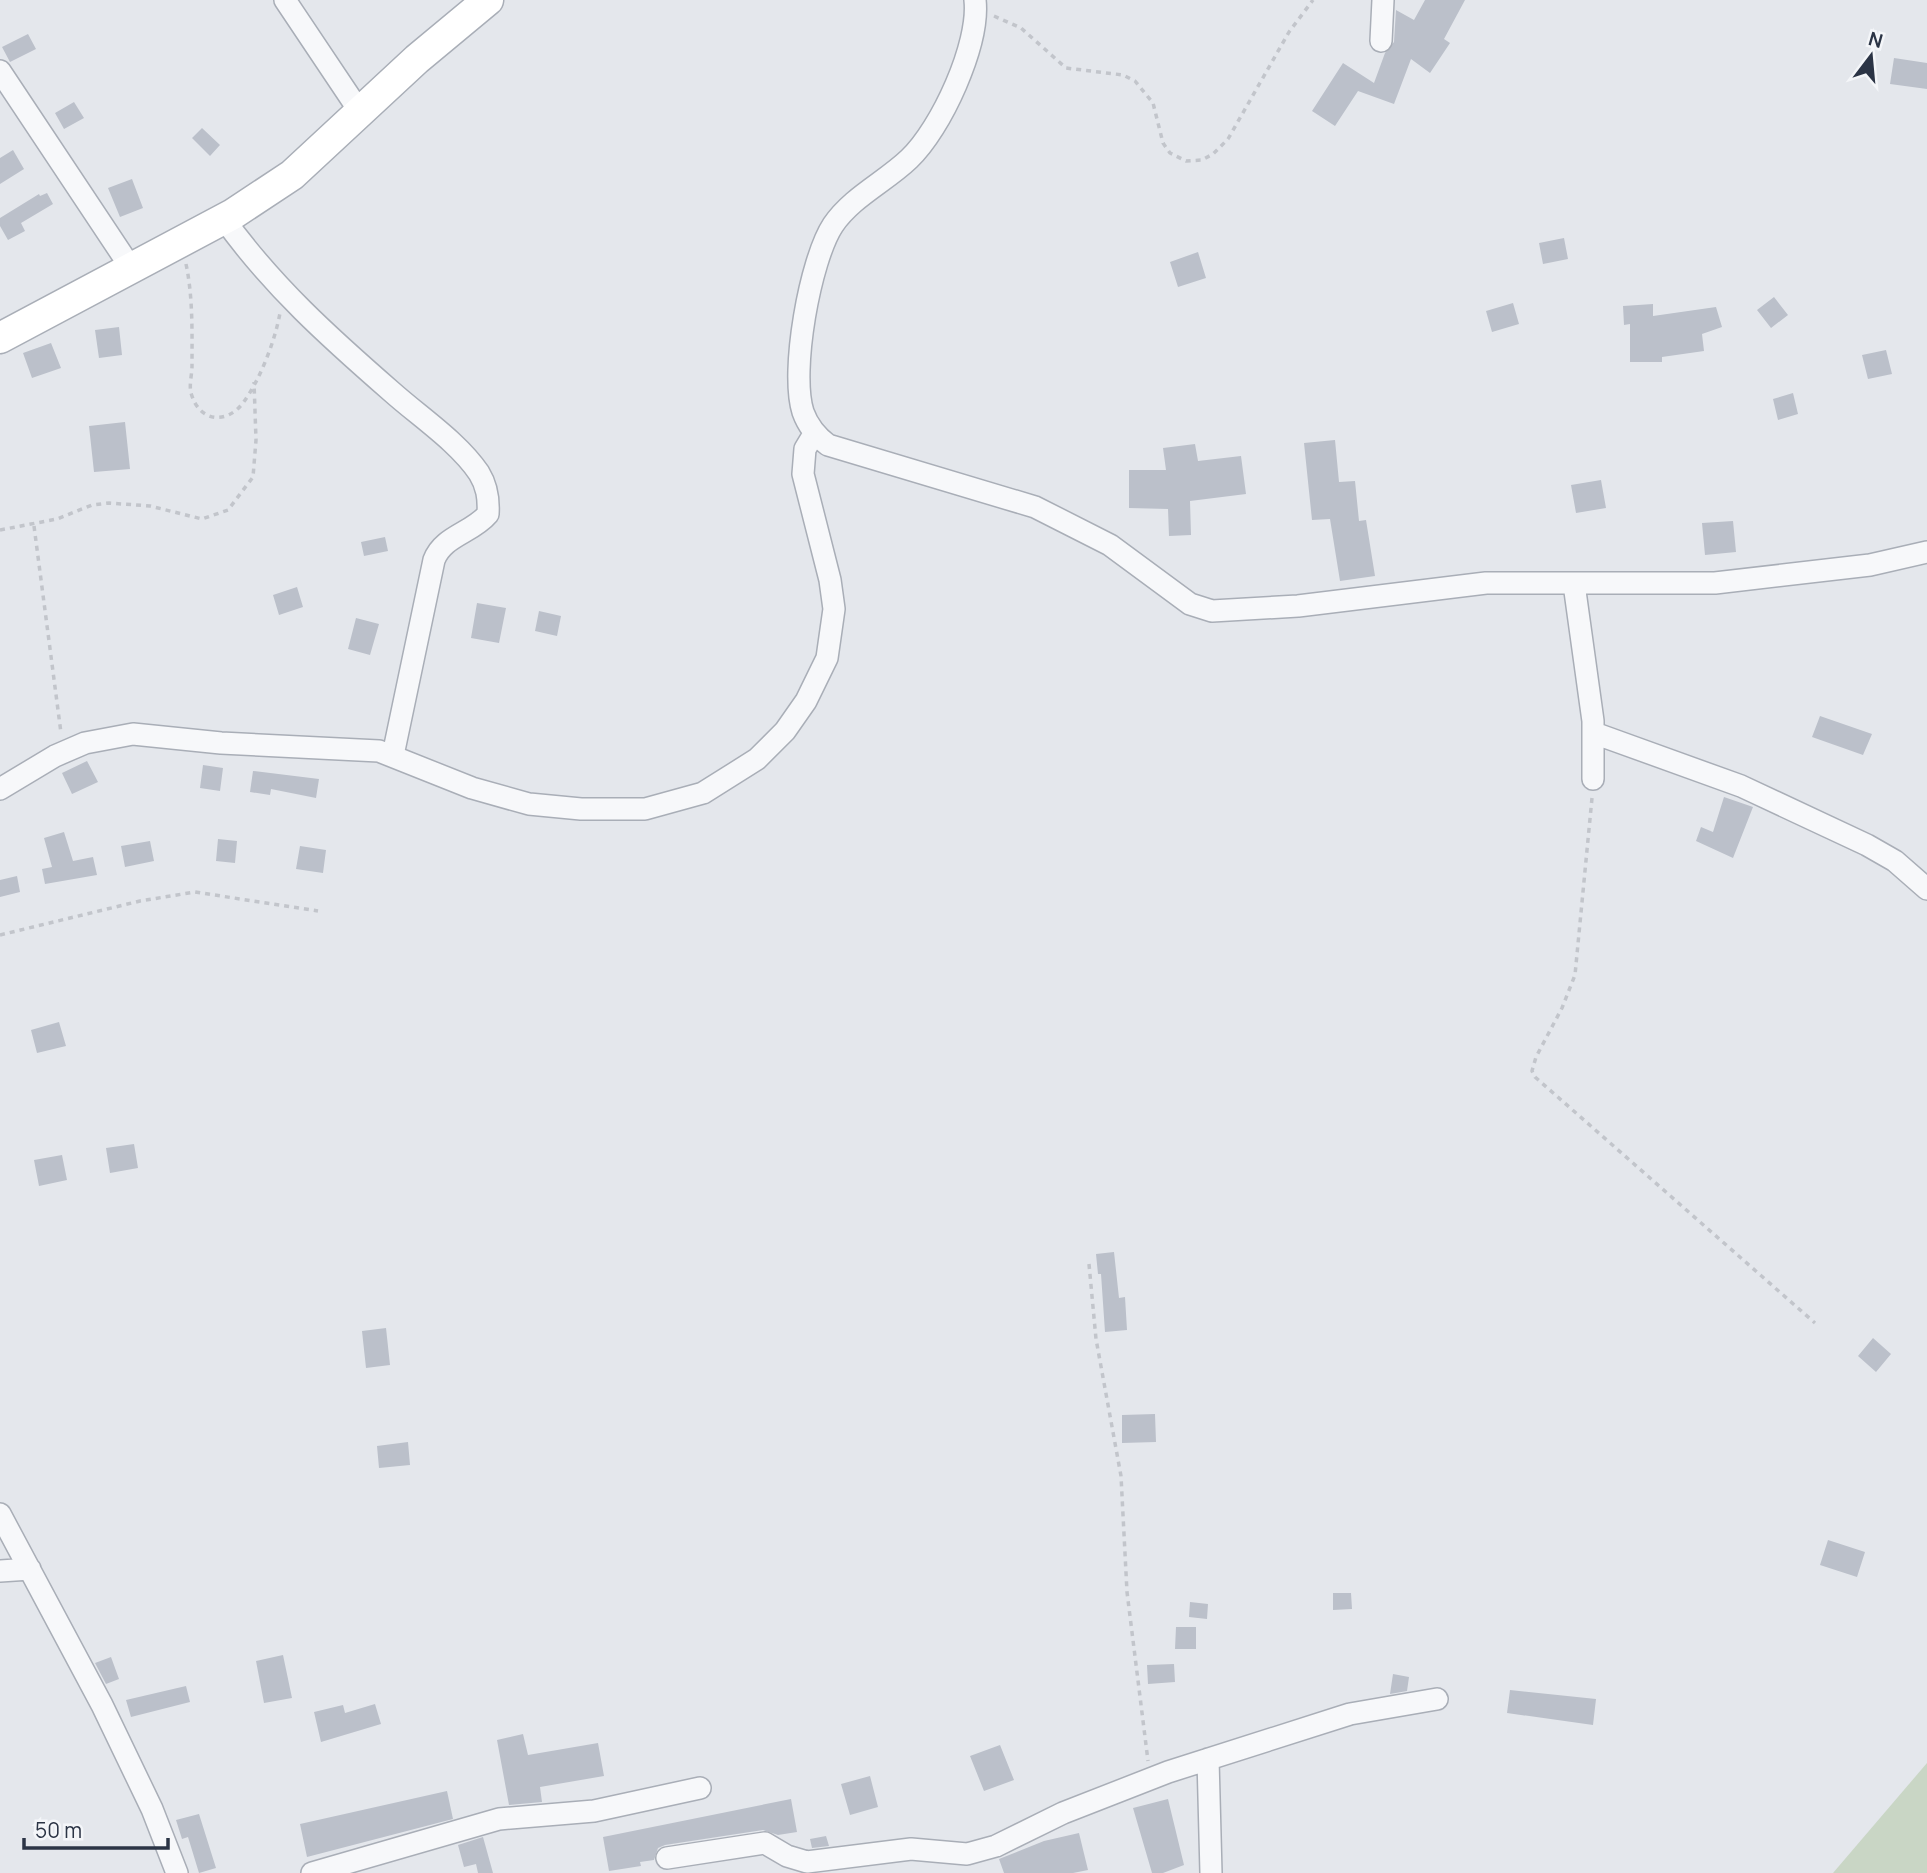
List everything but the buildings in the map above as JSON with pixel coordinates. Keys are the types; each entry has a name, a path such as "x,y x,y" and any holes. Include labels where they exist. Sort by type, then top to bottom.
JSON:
{"street":[{"path":"285,0 360,112"},
{"path":"0,338 224,219 292,175 417,59 488,0"},
{"path":"1381,41 1382,0"},
{"path":"975,4 971,42 960,72 923,144 898,170 842,214 824,243 806,312 800,372 802,410 814,434 828,445 861,458 1035,508 1110,545 1202,610 1229,611 1298,606 1466,584 1715,583 1870,565 1927,552"},
{"path":"0,71 131,268"},
{"path":"224,219 305,316 453,446 478,472 487,490 488,514 479,525 444,543 434,560 393,755"},
{"path":"0,789 85,743 132,734 221,743 379,751 502,799 529,804 620,811 671,805 703,793 757,759 785,732 806,701 827,658 834,609 826,556 803,474 805,449 814,434"},
{"path":"1574,584 1594,733 1593,779"},
{"path":"1594,733 1741,786 1867,845 1895,861 1927,889"},
{"path":"0,1514 102,1705 152,1809 177,1873"},
{"path":"0,1572 30,1569"},
{"path":"667,1858 765,1843 787,1856 807,1862 911,1849 967,1854 996,1846 1063,1813 1208,1759 1350,1714 1437,1699"},
{"path":"1208,1759 1211,1873"},
{"path":"312,1873 499,1819 594,1811 699,1788"}],"path":[{"path":"975,4 1021,28 1066,68 1123,75 1135,81 1153,103 1163,143 1170,153 1186,161 1202,160 1213,154 1228,139 1289,32 1313,0"},
{"path":"177,244 185,260 191,295 191,393 208,416 217,419 232,415 245,400 274,337 281,290"},
{"path":"0,530 34,525 92,505 109,503 150,506 202,519 228,510 253,477 256,461 254,382"},
{"path":"34,525 63,753"},
{"path":"1593,779 1575,975 1532,1071 1535,1077 1815,1323"},
{"path":"0,934 140,901 195,892 318,911"},
{"path":"1089,1264 1096,1339 1121,1476 1127,1591 1150,1779"}],"green space":[{"path":"1927,1763 1927,1873 1833,1873"}]}
